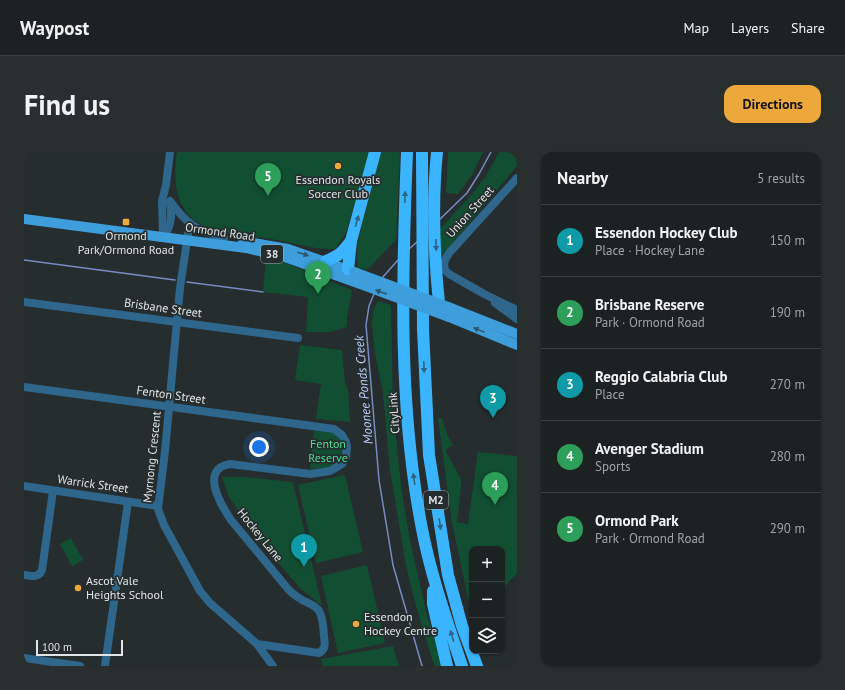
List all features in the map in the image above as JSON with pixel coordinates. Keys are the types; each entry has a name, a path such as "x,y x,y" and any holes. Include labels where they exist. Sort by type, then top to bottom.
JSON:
{"highway":[{"path":"350,275 351,241 375,152"},
{"name":"CityLink","path":"407,152 404,236 404,360 410,444 420,515 434,581 462,666"},
{"name":"M2","path":"422,152 424,369 426,422 431,474 448,575 462,626 477,666"},
{"path":"437,152 435,170 437,283 435,289 437,307"},
{"path":"326,261 342,253 351,241"},
{"path":"434,581 432,604 447,666"}],"main road":[{"name":"Ormond Road","path":"24,212 164,233 262,251 350,275 517,334"},
{"name":"Ormond Road","path":"24,219 164,233"},
{"name":"Ormond Road","path":"188,237 224,238 288,249 326,261 350,275"},
{"name":"Ormond Road","path":"437,307 517,345"}],"street":[{"path":"164,233 162,201 166,185 170,152"},
{"name":"Union Street","path":"486,295 448,274 445,270 444,264 450,252 517,178"},
{"path":"164,233 172,214 166,185"},
{"path":"170,202 178,214 197,229 224,238"},
{"name":"Myrnong Crescent","path":"188,237 180,288 170,406 158,506 159,514 200,591 210,603 256,644 273,666"},
{"path":"486,295 517,311 517,319"},
{"path":"486,295 517,319"},
{"name":"Brisbane Street","path":"24,302 298,338"},
{"name":"Fenton Street","path":"24,386 315,426"},
{"name":"Hockey Lane","path":"256,644 319,653 324,647 323,621 320,611 315,606 293,594 240,531 224,509 213,480 215,473 219,468 230,464 310,474 335,469 342,464 346,457 346,442 342,435 334,429 315,426"},
{"name":"Warrick Street","path":"24,486 158,506"},
{"path":"24,575 32,576 38,574 42,570 53,491"},
{"path":"105,666 128,502"},
{"path":"24,658 80,666"}],"green space":[{"path":"177,152 370,152 346,233 335,249 327,249 218,231 201,224 191,217 184,209 179,199 175,177"},
{"path":"381,152 400,152 396,240 367,270 358,268 358,241"},
{"path":"448,152 483,152 472,175 458,194 446,193"},
{"path":"499,152 517,152 517,166 441,257 440,229 472,194 486,176"},
{"path":"266,258 286,263 352,290 347,318 347,327 330,332 306,332 308,297 263,292"},
{"path":"378,301 391,305 393,408 401,486 410,541 427,615 444,666 435,666 432,659 406,566 390,470 383,392 375,354 372,326 373,310"},
{"path":"300,345 342,350 345,382 348,390 350,422 316,419 321,384 295,380"},
{"path":"438,418 442,418 447,434 453,445 445,450 461,479 457,522 468,524 478,452 517,456 517,574 509,581 505,588 505,546 469,546 469,603 452,523"},
{"name":"Fenton Reserve","path":"314,429 336,433 344,445 342,456 336,465 321,470 321,468 310,469"},
{"path":"345,475 363,552 316,563 298,485"},
{"path":"222,477 245,477 293,482 322,606 301,589 263,545 229,497"},
{"path":"71,538 83,560 72,566 60,544"},
{"name":"Essendon Hockey Centre","path":"367,565 385,643 338,653 321,576"},
{"path":"393,646 399,666 323,666 321,659"}],"waterway":[{"name":"Moonee Ponds Creek","path":"439,220 467,193 491,152"},
{"name":"Moonee Ponds Creek","path":"409,249 417,242"},
{"path":"24,260 175,280"},
{"name":"Moonee Ponds Creek","path":"382,278 398,260"},
{"path":"187,282 263,292"},
{"name":"Moonee Ponds Creek","path":"374,294 369,306 366,325 379,480 393,565 422,666"}],"place":[{"name":"Essendon Royals Soccer Club","path":"338,166"},
{"name":"Ormond Park","path":"268,196"},
{"name":"Ormond Park/Ormond Road","path":"126,222"},
{"name":"Brisbane Reserve","path":"318,294"},
{"name":"Reggio Calabria Club","path":"493,418"},
{"name":"Avenger Stadium","path":"495,505"},
{"name":"Essendon Hockey Club","path":"304,567"},
{"name":"Ascot Vale Heights School","path":"78,588"},
{"name":"Essendon Hockey Centre","path":"356,624"}]}
